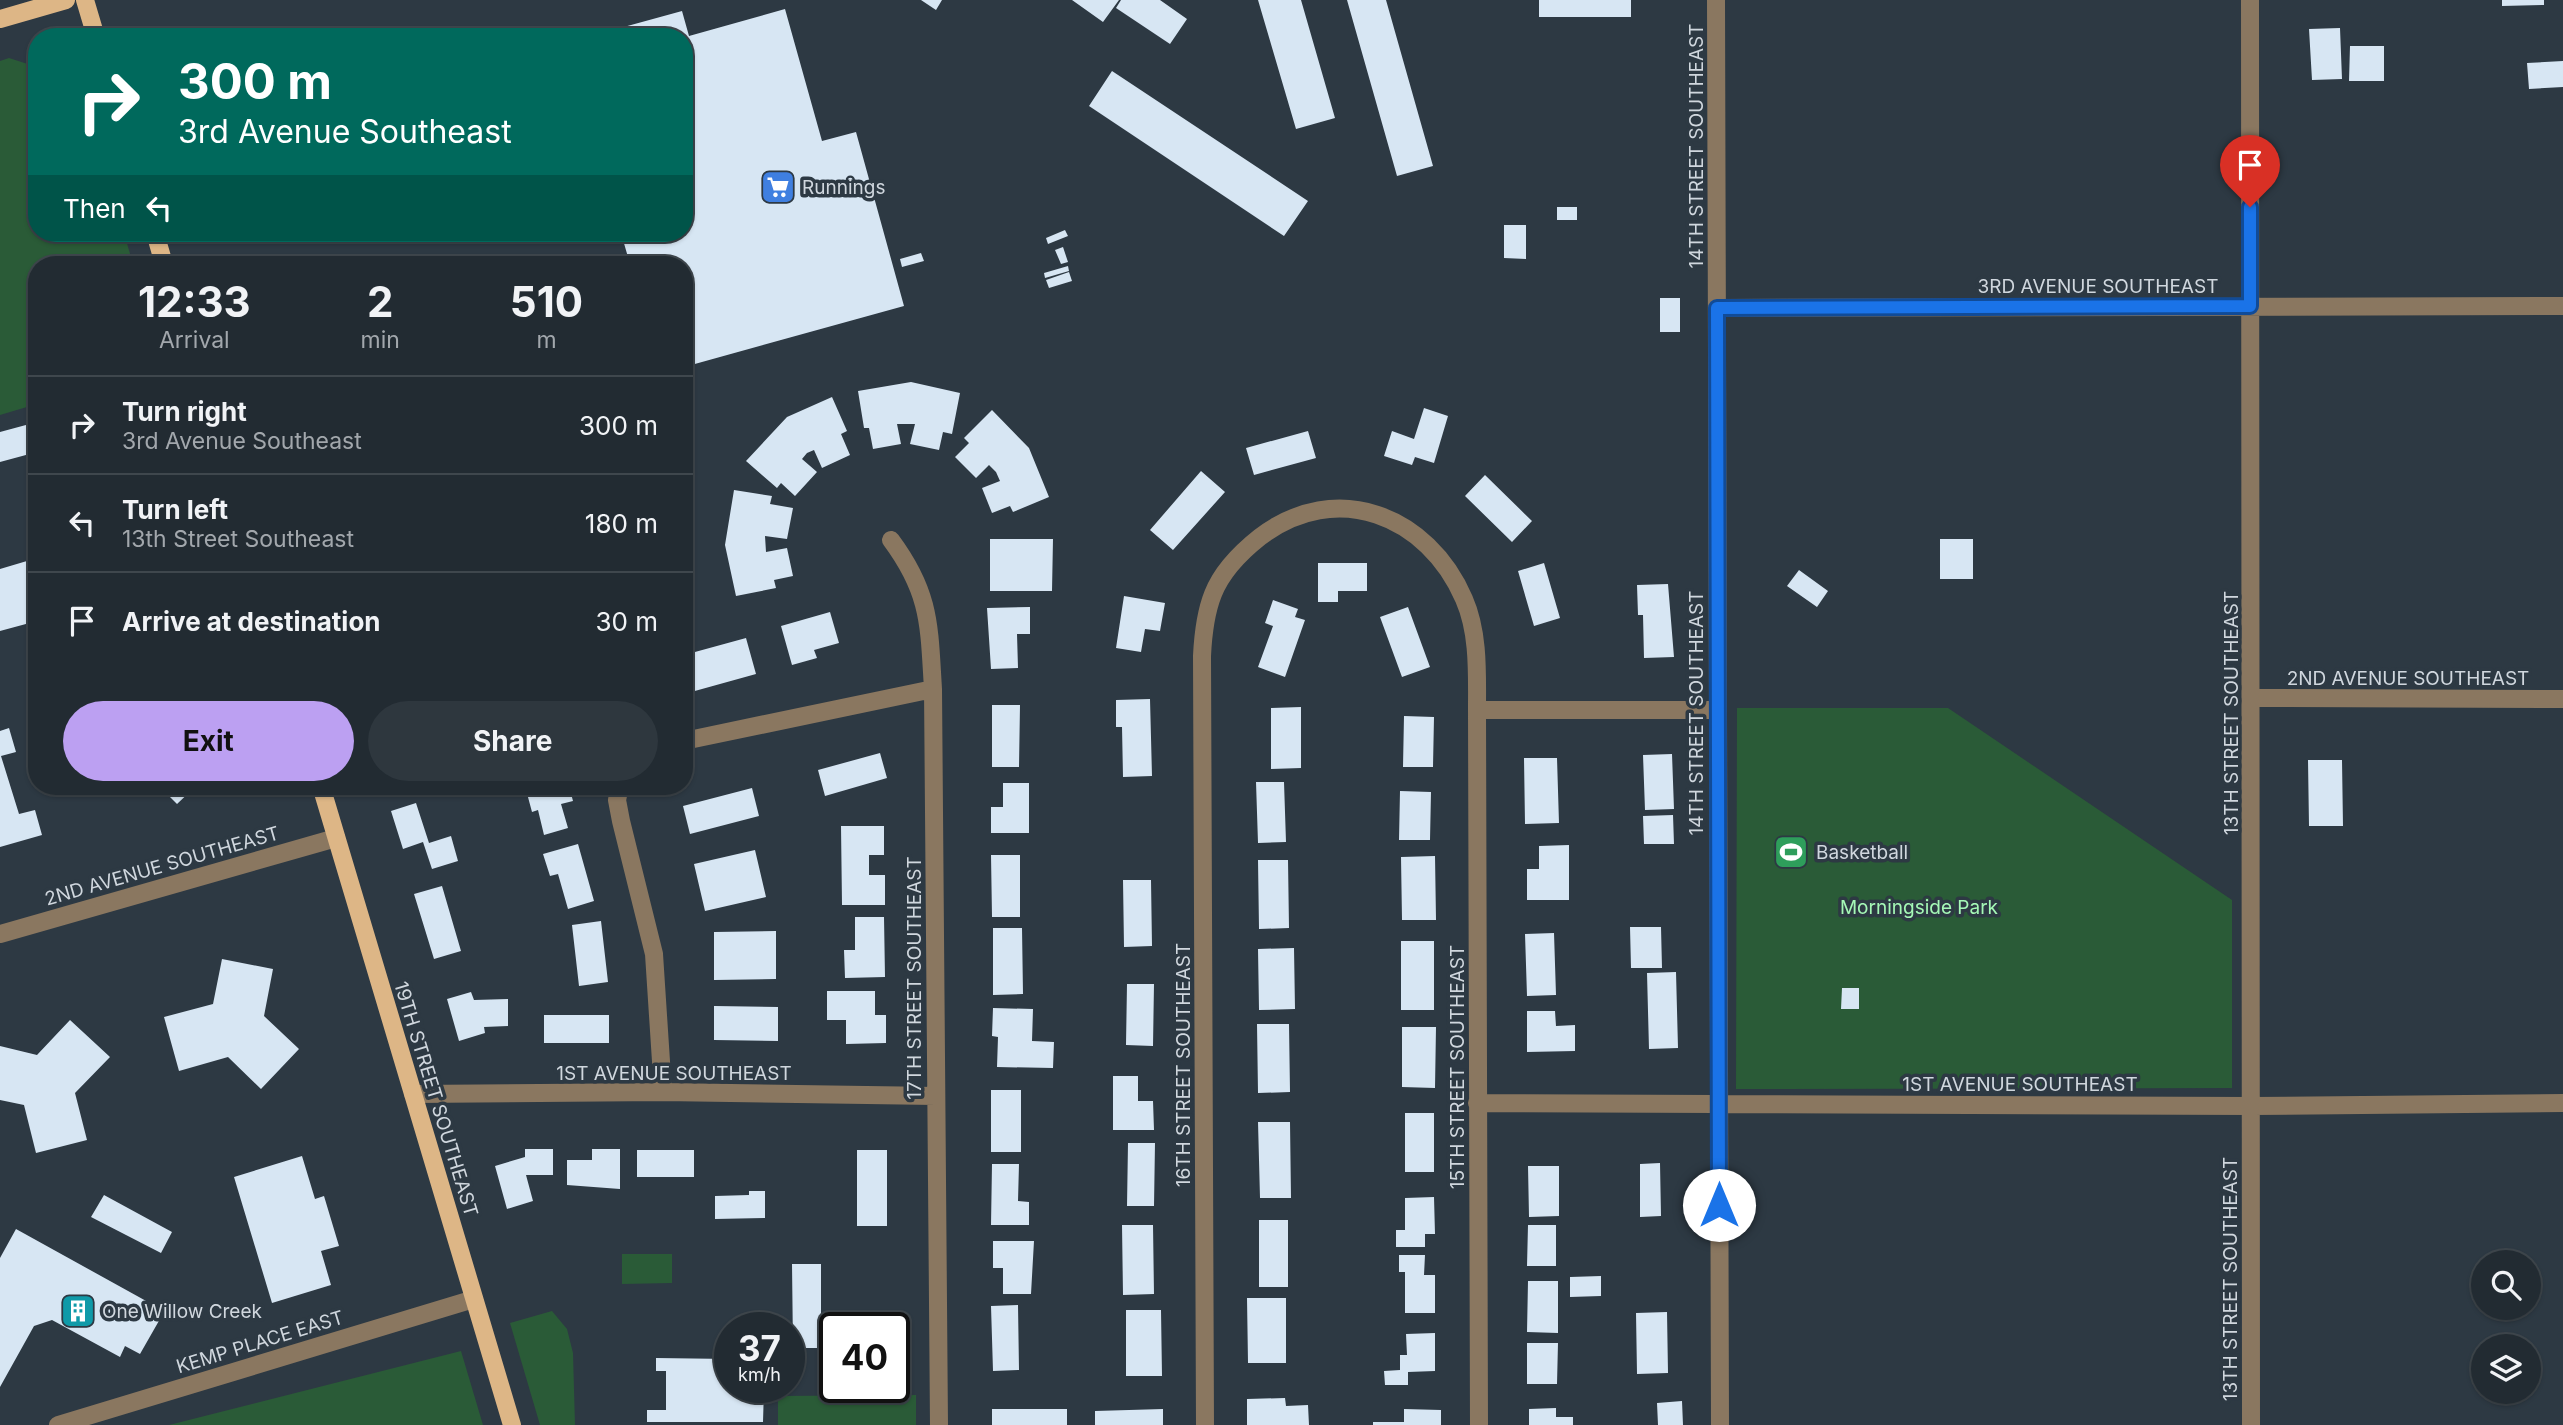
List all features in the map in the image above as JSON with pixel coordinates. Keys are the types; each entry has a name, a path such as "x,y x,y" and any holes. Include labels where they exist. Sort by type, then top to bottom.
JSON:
{"main road":[{"path":"0,19 66,0"},
{"path":"85,0 93,28"},
{"name":"19TH STREET SOUTHEAST","path":"323,795 512,1425"}],"street":[{"name":"14TH STREET SOUTHEAST","path":"1716,0 1720,1425"},
{"name":"13TH STREET SOUTHEAST","path":"2250,0 2251,1425"},
{"name":"3RD AVENUE SOUTHEAST","path":"1717,308 2563,306"},
{"name":"16TH STREET SOUTHEAST","path":"1205,1425 1202,704 1205,621 1213,592 1227,569 1245,548 1291,518 1321,508 1354,510"},
{"name":"15TH STREET SOUTHEAST","path":"1354,510 1388,519 1415,534 1438,553 1465,601 1477,663 1479,1425"},
{"name":"17TH STREET SOUTHEAST","path":"891,540 908,563 928,612 933,689 939,1425"},
{"path":"693,739 933,689"},
{"name":"2ND AVENUE SOUTHEAST","path":"2252,698 2563,699"},
{"path":"1477,710 1717,710"},
{"path":"618,795 626,842 654,954 663,1092"},
{"name":"2ND AVENUE SOUTHEAST","path":"0,934 336,838"},
{"name":"1ST AVENUE SOUTHEAST","path":"413,1094 663,1092 936,1096"},
{"name":"1ST AVENUE SOUTHEAST","path":"1477,1103 2252,1106 2563,1103"},
{"name":"KEMP PLACE EAST","path":"58,1425 474,1299"}],"green space":[{"path":"9,58 28,64 28,242 127,242 131,256 28,256 28,407 0,415 0,61"},
{"name":"Morningside Park","path":"1737,708 1948,708 2232,900 2232,1088 1736,1089"},
{"path":"622,1254 672,1254 672,1283 622,1284"},
{"path":"552,1311 567,1329 573,1353 575,1425 540,1425 510,1323"},
{"path":"461,1351 483,1425 169,1425"},
{"path":"910,1395 916,1395 916,1425 778,1425 778,1403 805,1403 805,1396 819,1396 819,1403 910,1403"}],"building":[{"path":"921,0 942,0 936,10"},
{"path":"1072,0 1119,0 1103,22"},
{"path":"1121,0 1160,0 1187,19 1170,44 1116,8"},
{"path":"1258,0 1301,0 1335,118 1296,129"},
{"path":"1347,0 1386,0 1433,166 1397,176"},
{"path":"1539,0 1631,0 1631,17 1539,17"},
{"path":"2502,0 2544,0 2544,5 2502,6"},
{"name":"Runnings","path":"785,9 822,141 856,132 904,306 693,365 693,256 628,256 624,242 693,242 693,35"},
{"name":"Runnings","path":"682,11 687,28 620,28"},
{"path":"2340,28 2342,79 2312,80 2309,29"},
{"path":"2350,46 2384,46 2384,81 2349,81"},
{"path":"2563,61 2563,87 2529,89 2527,63"},
{"path":"1112,71 1308,201 1284,236 1089,106"},
{"path":"1557,207 1577,207 1577,220 1557,220"},
{"path":"1504,225 1526,225 1526,259 1504,258"},
{"path":"1065,230 1068,236 1048,244 1046,238"},
{"path":"1063,247 1068,262 1061,264 1055,250"},
{"path":"921,253 924,261 902,267 900,259"},
{"path":"1068,266 1069,271 1045,278 1044,273"},
{"path":"1069,272 1072,281 1049,288 1046,280"},
{"path":"1660,298 1680,298 1680,332 1660,332"},
{"path":"911,382 960,393 952,434 943,432 939,450 910,444 915,424 897,424 901,444 873,449 869,428 864,428 858,391"},
{"path":"832,397 847,431 841,434 850,455 822,468 814,450 807,453 802,459 817,472 795,496 781,483 777,488 746,461 787,417"},
{"path":"1424,408 1448,416 1434,463 1415,457 1412,465 1384,456 1392,431 1414,439"},
{"path":"992,410 1029,448 1049,497 1013,512 1010,506 992,513 982,488 1000,481 989,465 976,478 955,457 969,443 964,438"},
{"path":"28,424 28,454 0,462 0,432"},
{"path":"1308,431 1316,458 1254,475 1246,448"},
{"path":"1201,471 1225,492 1173,550 1150,530"},
{"path":"1485,475 1532,521 1512,542 1465,496"},
{"path":"734,490 772,496 770,504 793,508 787,539 765,536 766,552 787,548 793,576 774,580 776,588 736,596 725,545"},
{"path":"990,539 1053,539 1052,591 990,591"},
{"path":"1940,539 1973,539 1973,579 1940,579"},
{"path":"28,561 28,623 0,631 0,569"},
{"path":"1318,563 1367,563 1367,591 1338,591 1338,602 1318,602"},
{"path":"1544,563 1560,618 1534,626 1518,571"},
{"path":"1799,570 1828,591 1817,607 1787,586"},
{"path":"1668,584 1674,657 1644,658 1643,615 1638,615 1637,585"},
{"path":"1124,596 1165,603 1160,631 1145,629 1141,652 1116,648"},
{"path":"1273,600 1298,609 1295,617 1305,620 1285,677 1258,667 1273,626 1265,623"},
{"path":"1030,607 1030,634 1017,634 1018,668 991,669 987,608"},
{"path":"1408,607 1430,667 1402,677 1380,617"},
{"path":"830,612 839,643 814,650 817,658 792,665 781,626"},
{"path":"746,638 756,674 693,692 693,653"},
{"path":"1150,699 1152,776 1123,777 1122,727 1116,727 1116,700"},
{"path":"992,705 1020,705 1019,767 992,767"},
{"path":"1301,707 1301,768 1271,769 1271,708"},
{"path":"1404,716 1434,717 1433,767 1403,767"},
{"path":"9,728 16,752 1,756 19,814 35,810 42,835 0,847 0,731"},
{"path":"880,753 887,778 825,796 818,770"},
{"path":"1672,754 1674,809 1645,810 1643,755"},
{"path":"1524,758 1557,758 1559,823 1525,824"},
{"path":"2308,760 2342,760 2343,826 2309,826"},
{"path":"1256,782 1284,782 1286,842 1258,843"},
{"path":"1003,783 1029,783 1029,833 991,833 991,807 1003,807"},
{"path":"752,788 759,816 690,834 683,806"},
{"path":"1400,791 1431,792 1430,840 1399,840"},
{"path":"168,795 186,795 177,804"},
{"path":"527,795 571,795 573,801 561,804 568,828 544,835 538,810 532,812"},
{"path":"416,803 429,843 451,836 458,861 432,869 423,842 403,849 391,811"},
{"path":"1673,815 1674,844 1644,844 1643,816"},
{"path":"841,826 884,826 884,855 869,855 869,875 885,875 885,905 842,905"},
{"path":"578,844 594,901 568,909 558,874 550,876 543,854"},
{"path":"1569,845 1569,900 1527,900 1527,869 1539,869 1539,846"},
{"path":"755,850 766,897 705,911 694,864"},
{"path":"991,855 1020,855 1020,917 992,917"},
{"path":"1435,856 1436,920 1402,920 1401,857"},
{"path":"1258,860 1288,860 1289,928 1259,929"},
{"path":"1123,880 1151,880 1152,946 1124,947"},
{"path":"442,886 461,951 434,959 414,894"},
{"path":"855,917 884,917 885,977 845,978 844,950 855,950"},
{"path":"601,921 608,982 579,986 572,925"},
{"path":"1630,927 1661,927 1662,968 1631,968"},
{"path":"993,928 1022,928 1023,994 993,995"},
{"path":"776,931 776,979 714,980 714,932"},
{"path":"1554,933 1556,995 1527,996 1525,934"},
{"path":"1401,941 1434,941 1434,1010 1401,1010"},
{"path":"1294,948 1295,1009 1259,1010 1258,949"},
{"path":"222,959 273,969 264,1016 299,1049 261,1089 228,1057 179,1071 164,1017 213,1004"},
{"path":"1676,972 1678,1048 1649,1049 1647,973"},
{"path":"1127,984 1154,984 1153,1046 1126,1045"},
{"path":"1842,988 1859,988 1859,1009 1841,1009"},
{"path":"827,991 875,991 875,1015 886,1015 886,1043 846,1044 846,1020 827,1020"},
{"path":"471,992 474,1000 508,999 508,1026 484,1027 485,1033 459,1041 447,999"},
{"path":"714,1006 778,1007 778,1041 714,1040"},
{"path":"993,1008 1033,1009 1032,1041 1054,1042 1053,1068 997,1067 998,1037 992,1036"},
{"path":"1527,1011 1555,1011 1556,1026 1575,1025 1575,1051 1527,1052"},
{"path":"544,1015 609,1015 609,1043 544,1043"},
{"path":"70,1020 110,1057 75,1093 87,1140 36,1153 24,1105 0,1100 0,1046 37,1055"},
{"path":"1257,1024 1289,1024 1290,1092 1258,1093"},
{"path":"1402,1027 1436,1027 1435,1088 1402,1087"},
{"path":"1113,1076 1138,1076 1138,1101 1153,1101 1154,1130 1113,1130"},
{"path":"991,1090 1021,1090 1021,1152 991,1152"},
{"path":"1405,1113 1434,1113 1434,1172 1405,1172"},
{"path":"1258,1122 1290,1122 1291,1198 1260,1198"},
{"path":"1128,1143 1155,1143 1154,1206 1127,1206"},
{"path":"525,1149 553,1149 553,1175 526,1175 533,1201 507,1209 495,1166 525,1157"},
{"path":"592,1149 620,1149 620,1189 567,1185 567,1160 592,1160"},
{"path":"637,1150 694,1150 694,1177 637,1177"},
{"path":"857,1150 887,1150 887,1226 857,1226"},
{"path":"302,1156 315,1199 324,1196 339,1246 321,1251 331,1285 272,1303 234,1177"},
{"path":"1660,1163 1661,1216 1640,1217 1640,1164"},
{"path":"992,1164 1019,1164 1018,1201 1029,1202 1029,1225 991,1225"},
{"path":"1528,1166 1559,1166 1559,1216 1529,1217"},
{"path":"749,1191 765,1191 765,1218 715,1219 715,1196 749,1195"},
{"path":"104,1195 172,1232 161,1253 91,1217"},
{"path":"1434,1197 1435,1234 1425,1234 1425,1247 1396,1247 1396,1230 1405,1230 1405,1198"},
{"path":"1259,1220 1288,1220 1288,1287 1259,1287"},
{"path":"1122,1225 1153,1225 1154,1294 1123,1295"},
{"path":"1528,1225 1556,1225 1556,1266 1527,1266"},
{"name":"One Willow Creek","path":"16,1229 157,1307 153,1315 160,1319 140,1354 125,1346 120,1357 52,1320 34,1326 0,1387 0,1258"},
{"path":"993,1241 1034,1241 1031,1294 1003,1294 1003,1268 993,1268"},
{"path":"1399,1255 1425,1255 1424,1275 1435,1275 1435,1313 1405,1313 1405,1272 1399,1272"},
{"path":"792,1264 821,1264 819,1348 805,1348 805,1312 793,1312"},
{"path":"1601,1276 1601,1296 1570,1297 1570,1277"},
{"path":"1528,1281 1558,1281 1558,1333 1527,1332"},
{"path":"1247,1298 1286,1298 1286,1363 1248,1363"},
{"path":"1018,1305 1019,1370 993,1371 991,1306"},
{"path":"1126,1310 1161,1310 1162,1376 1126,1376"},
{"path":"1667,1312 1668,1373 1637,1374 1636,1313"},
{"path":"1435,1333 1435,1371 1408,1372 1408,1385 1385,1385 1384,1371 1400,1370 1400,1355 1407,1355 1406,1334"},
{"path":"1527,1343 1558,1343 1557,1384 1527,1384"},
{"path":"656,1358 714,1359 714,1403 764,1403 763,1422 647,1422 647,1410 666,1410 666,1371 656,1371"},
{"path":"1285,1398 1286,1406 1308,1405 1309,1425 1247,1425 1247,1399"},
{"path":"1682,1401 1683,1425 1658,1425 1657,1403"},
{"path":"1556,1408 1556,1417 1573,1417 1573,1425 1529,1425 1529,1409"},
{"path":"992,1409 1067,1409 1067,1425 992,1425"},
{"path":"1163,1409 1163,1425 1095,1425 1095,1411"},
{"path":"1404,1409 1441,1410 1441,1425 1373,1425 1373,1422 1404,1422"}],"place":[{"name":"Runnings","path":"778,187"},
{"name":"Basketball","path":"1791,852"},
{"name":"One Willow Creek","path":"78,1311"}],"route":[{"path":"1719,1205 1717,308 2250,306 2250,207"}]}
